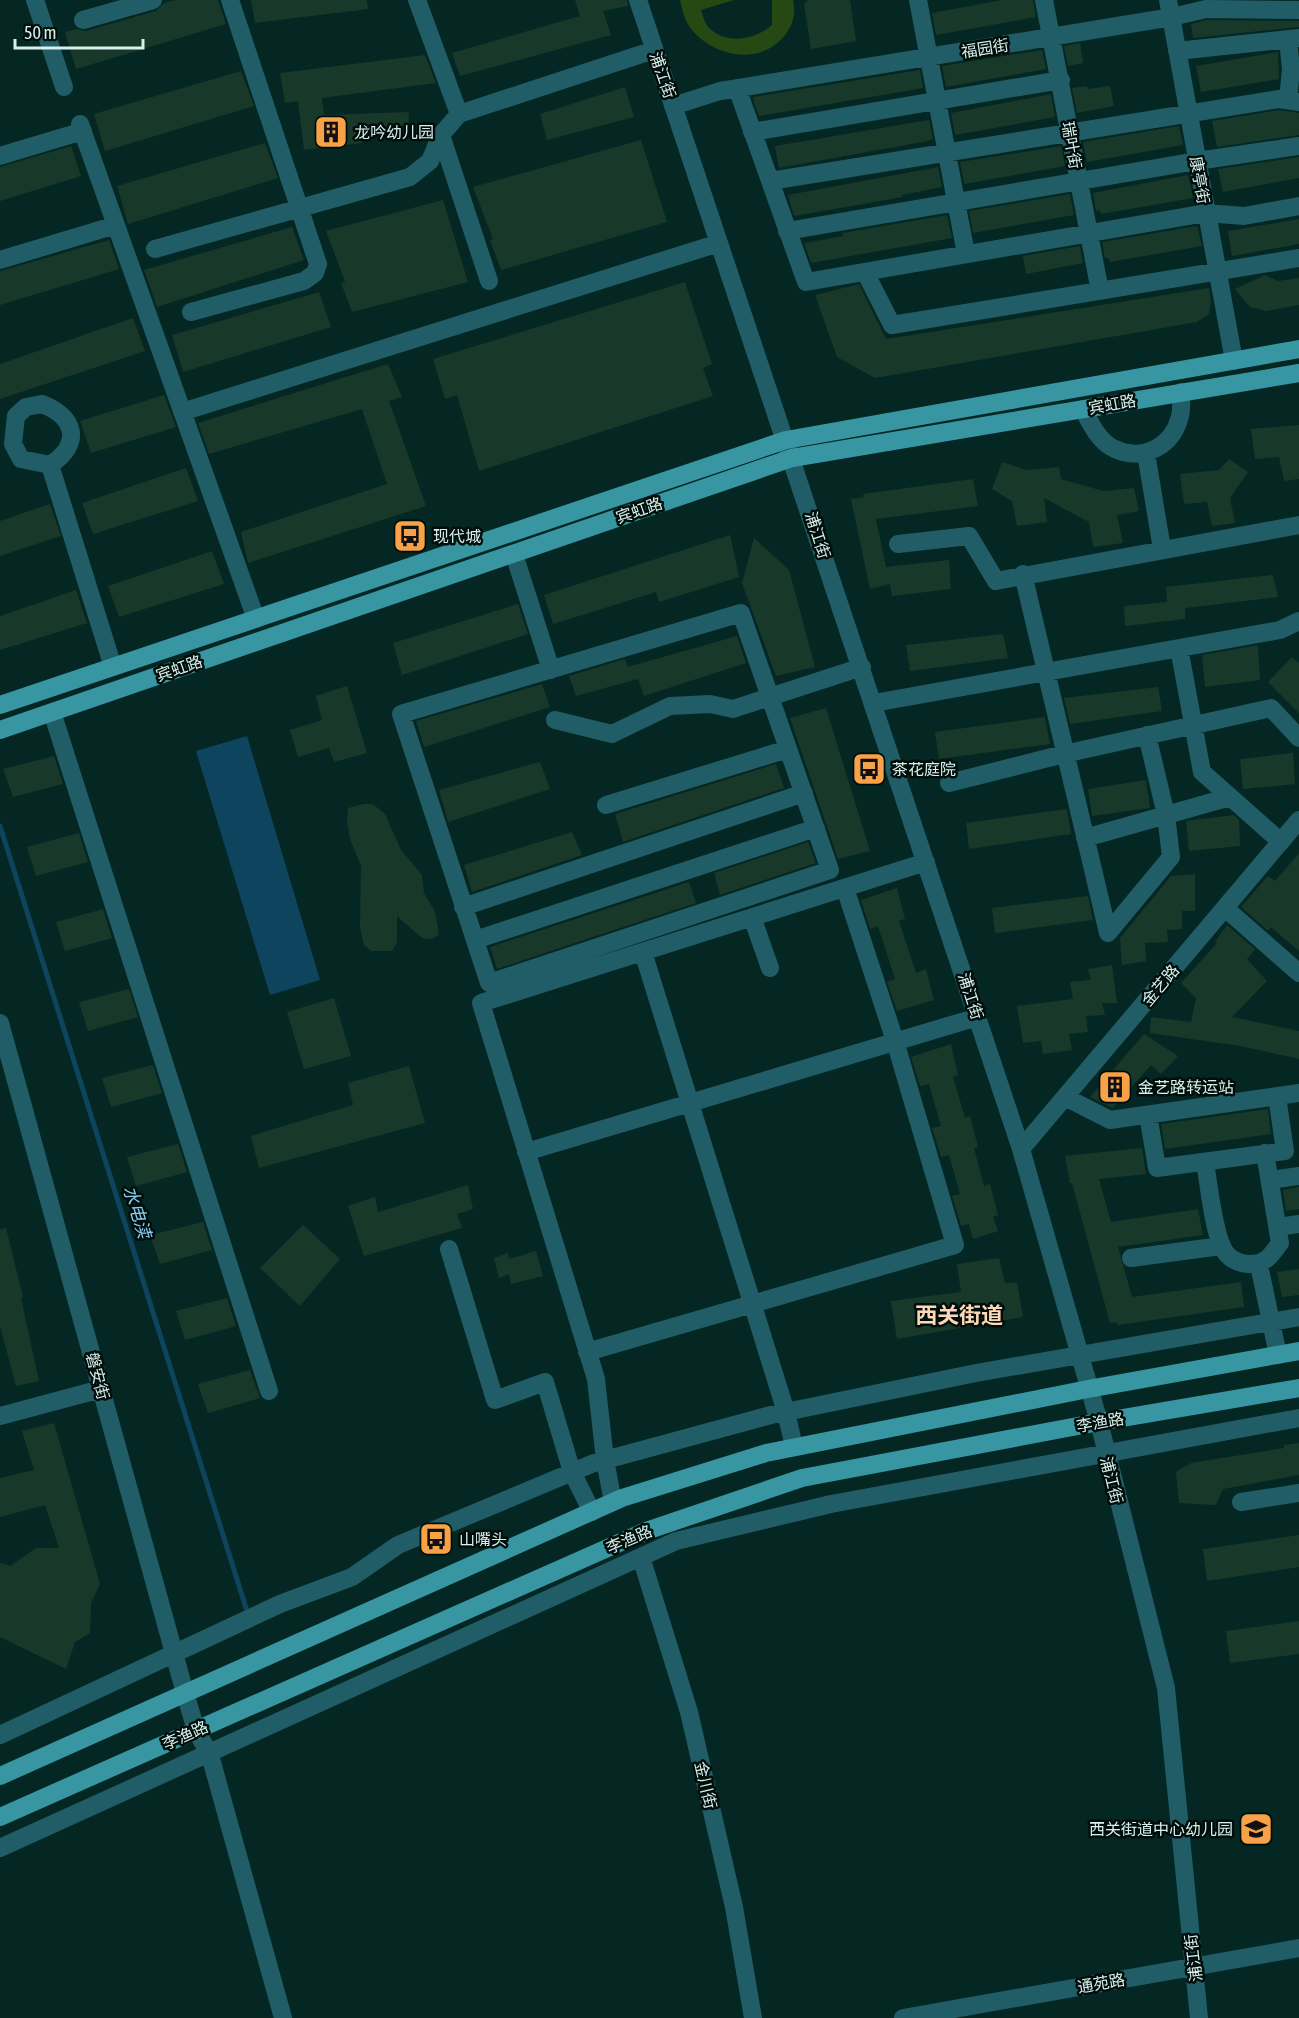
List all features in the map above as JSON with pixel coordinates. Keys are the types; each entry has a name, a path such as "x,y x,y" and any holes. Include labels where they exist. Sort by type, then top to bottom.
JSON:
{"main road":[{"name":"宾虹路","path":"0,705 786,440 1299,349"},
{"name":"宾虹路","path":"0,730 792,458 1299,373"},
{"path":"0,1776 614,1502 766,1453 1089,1389 1299,1351"},
{"name":"李渔路","path":"0,1817 646,1531 802,1478 1099,1422 1299,1388"}],"street":[{"path":"34,0 64,87"},
{"path":"83,20 153,0"},
{"path":"190,312 304,281 315,273 318,264 230,0"},
{"path":"417,0 459,114"},
{"name":"浦江街","path":"638,0 1022,1149 1099,1422 1166,1688 1199,2018"},
{"name":"瑞叶街","path":"1044,0 1100,291"},
{"path":"923,1 929,57 966,254"},
{"name":"福园街","path":"674,106 736,88 1051,37 1170,8 1299,10"},
{"name":"康亭街","path":"1170,8 1234,361"},
{"path":"770,181 1279,99 1293,101 1291,69 1293,39 1178,51"},
{"path":"155,249 410,177 430,161 441,135 459,114 654,50"},
{"path":"752,132 1060,80"},
{"path":"736,88 806,282 1206,213 1244,216 1299,206"},
{"path":"0,156 81,128 256,619"},
{"path":"441,135 489,281"},
{"path":"788,231 1197,161 1299,146"},
{"path":"0,260 116,225"},
{"path":"182,412 719,243"},
{"path":"865,272 892,325 1299,258"},
{"path":"1083,409 1094,431 1113,449 1138,456 1156,449 1173,435 1180,415 1181,392"},
{"path":"1146,453 1162,549"},
{"path":"50,465 113,667"},
{"path":"898,544 969,536 996,581 1023,574 1299,525"},
{"path":"514,554 551,670"},
{"path":"1023,574 1044,672 1107,933 1171,857 1166,815 1147,735"},
{"path":"741,613 771,699 830,870 489,983 401,714 741,613"},
{"path":"874,703 1280,630 1299,621"},
{"path":"1179,648 1202,772 1281,842"},
{"path":"555,720 612,734 670,706 710,704 733,709 771,699 862,667"},
{"path":"949,783 1064,754 1271,708 1299,738"},
{"path":"52,712 269,1391"},
{"path":"606,805 788,749"},
{"path":"463,907 804,793"},
{"path":"1084,838 1230,797"},
{"name":"金艺路","path":"1022,1149 1299,820"},
{"path":"475,940 816,828"},
{"path":"614,1502 605,1460 596,1379 481,1003 926,862"},
{"path":"588,1352 955,1245 895,1041 845,888"},
{"path":"1225,908 1299,973"},
{"path":"752,917 770,968"},
{"path":"643,952 786,1412 794,1447"},
{"path":"526,1152 978,1017"},
{"name":"磐安街","path":"0,1023 174,1654 196,1730 210,1755 283,2018"},
{"path":"1065,1097 1110,1120 1299,1093"},
{"path":"1148,1115 1157,1168 1205,1163 1285,1151 1277,1096"},
{"path":"1205,1163 1221,1246 1229,1257 1242,1263 1259,1264 1270,1257 1280,1243 1265,1153"},
{"path":"1270,1180 1299,1176"},
{"path":"1278,1227 1299,1224"},
{"path":"1131,1258 1221,1246"},
{"path":"449,1249 495,1400 545,1382 572,1472 592,1512"},
{"path":"1259,1264 1278,1355"},
{"path":"0,1735 280,1604 352,1577 398,1545 605,1460 786,1412 976,1373 1299,1317"},
{"path":"0,1416 101,1389"},
{"path":"0,1848 210,1755 676,1541 831,1504 1299,1418"},
{"path":"1241,1502 1299,1493"},
{"name":"金川街","path":"641,1557 689,1712 734,1907 753,2018"},
{"name":"通苑路","path":"903,2018 1299,1948"}],"green space":[{"path":"680,0 734,0 701,10 709,28 724,37 732,38 749,37 772,25 772,0 793,0 794,14 788,31 775,45 763,51 736,54 722,51 698,37 687,23"}],"water":[{"path":"247,736 320,980 270,995 196,751"}],"building":[{"path":"175,0 218,0 226,24 76,69 65,32 76,29 86,31 156,11 164,3"},
{"path":"251,0 367,0 368,9 255,23"},
{"path":"575,0 627,0 628,6 603,11 611,35 460,76 452,53 580,16"},
{"path":"808,0 850,0 856,41 811,49 804,4"},
{"path":"1002,0 1033,0 1036,17 936,35 932,13"},
{"path":"1207,20 1299,21 1299,27 1193,38 1191,24"},
{"path":"1080,43 1083,63 1068,66 1064,46"},
{"path":"1042,50 1046,69 946,87 942,66"},
{"path":"1278,52 1279,79 1201,92 1196,66"},
{"path":"425,55 436,83 322,98 324,115 409,112 408,133 361,134 362,143 304,150 298,101 285,103 280,73"},
{"path":"920,70 923,88 759,116 754,103 753,97"},
{"path":"241,71 254,106 105,151 94,114"},
{"path":"1087,86 1088,89 1110,86 1114,106 1077,113 1072,88"},
{"path":"625,87 634,117 547,140 540,114"},
{"path":"1051,94 1055,117 955,135 951,113"},
{"path":"1279,110 1299,113 1299,135 1217,147 1212,121"},
{"path":"929,120 933,139 928,141 779,168 775,146"},
{"path":"1179,126 1183,145 1087,162 1083,142"},
{"path":"641,140 667,222 501,270 490,240 493,239 473,187"},
{"path":"265,143 278,178 128,224 117,186"},
{"path":"71,146 81,176 0,201 0,167"},
{"path":"1061,146 1065,166 964,184 960,162"},
{"path":"1299,157 1299,178 1223,192 1218,169"},
{"path":"938,167 942,187 902,195 903,197 794,216 788,195"},
{"path":"1188,175 1193,198 1101,214 1100,210 1096,211 1093,193"},
{"path":"1070,194 1074,215 973,233 969,211"},
{"path":"443,200 468,282 352,312 341,283 345,282 326,231"},
{"path":"947,215 952,238 811,263 804,243 843,236 842,233"},
{"path":"1299,219 1299,244 1232,256 1228,231"},
{"path":"1197,226 1202,246 1110,262 1109,258 1105,258 1102,242"},
{"path":"292,227 304,260 157,307 144,270"},
{"path":"109,240 119,269 0,305 0,271"},
{"path":"1080,246 1083,263 1026,274 1023,256"},
{"path":"1265,275 1278,281 1299,278 1299,305 1266,311 1250,307 1235,289"},
{"path":"685,282 712,364 703,368 713,396 479,471 457,395 445,399 433,359"},
{"path":"859,284 886,339 1209,288 1211,302 1209,314 1197,322 875,378 837,357 815,295"},
{"path":"319,292 331,327 183,372 172,335"},
{"path":"133,318 145,351 0,399 0,364"},
{"path":"388,364 402,397 389,401 426,506 248,563 241,532 387,484 362,409 209,454 198,423"},
{"path":"164,395 176,427 91,453 80,421"},
{"path":"1299,425 1299,479 1284,481 1279,457 1255,459 1251,429"},
{"path":"1229,459 1248,472 1230,498 1235,523 1212,526 1207,502 1184,504 1180,474 1219,470"},
{"path":"1002,462 1027,470 1059,467 1061,479 1103,491 1134,488 1139,511 1117,515 1123,543 1093,547 1089,522 1044,498 1047,522 1017,526 1012,501 992,489"},
{"path":"186,468 198,501 93,534 82,503"},
{"path":"973,479 978,506 876,519 886,567 949,560 951,589 892,596 890,584 870,589 851,499 864,497 863,494"},
{"path":"50,504 61,536 0,556 0,521"},
{"path":"730,535 739,577 659,602 656,592 553,624 544,595"},
{"path":"754,538 789,570 815,667 776,676 742,583"},
{"path":"212,551 224,584 119,617 108,586"},
{"path":"1273,575 1278,597 1185,608 1185,619 1125,626 1124,606 1167,602 1166,587"},
{"path":"76,590 87,623 0,650 0,616"},
{"path":"518,604 528,634 402,675 393,643"},
{"path":"1003,634 1008,658 910,671 906,645"},
{"path":"737,636 746,663 644,696 638,679 576,696 569,676 625,659 628,667"},
{"path":"1258,645 1260,680 1205,687 1202,655"},
{"path":"1292,657 1299,663 1299,713 1268,682"},
{"path":"542,684 550,707 424,747 416,721"},
{"path":"347,686 367,753 334,762 329,748 298,757 290,730 322,720 316,696"},
{"path":"1158,687 1162,711 1070,724 1064,698"},
{"path":"826,708 870,851 838,859 790,718"},
{"path":"1045,717 1050,744 939,759 935,732"},
{"path":"1293,753 1295,784 1243,789 1240,759"},
{"path":"54,756 63,784 13,797 3,769"},
{"path":"540,762 550,789 448,822 439,790"},
{"path":"776,764 784,788 623,842 615,814"},
{"path":"1146,780 1150,808 1092,816 1088,789"},
{"path":"373,804 385,814 401,850 422,875 424,893 435,912 439,935 431,939 422,938 397,916 397,942 392,951 371,951 364,945 360,927 361,866 350,839 347,821 348,808"},
{"path":"1067,809 1071,834 969,849 966,823"},
{"path":"1234,815 1239,820 1240,846 1189,851 1186,821"},
{"path":"572,832 582,855 472,892 464,865"},
{"path":"79,833 88,862 36,876 27,847"},
{"path":"808,842 816,863 720,895 714,873"},
{"path":"1299,853 1299,951 1271,927 1268,931 1241,907 1268,876 1275,881"},
{"path":"1195,874 1195,911 1182,911 1182,929 1167,930 1168,942 1145,943 1146,961 1122,965 1120,938 1171,876"},
{"path":"689,882 696,903 497,969 490,947"},
{"path":"897,888 905,919 899,921 916,973 926,969 934,1000 897,1011 887,982 895,979 878,926 870,929 861,900"},
{"path":"1088,896 1093,920 995,933 992,908"},
{"path":"103,909 112,938 65,951 56,922"},
{"path":"1227,925 1255,949 1247,959 1267,981 1232,1017 1299,1031 1299,1059 1240,1046 1150,1033 1151,1017 1191,1022 1196,998 1181,983 1217,943 1215,942"},
{"path":"1112,965 1117,1003 1102,1003 1105,1015 1086,1016 1088,1032 1069,1034 1072,1050 1043,1054 1041,1041 1023,1043 1017,1006 1073,999 1070,982 1091,980 1088,969"},
{"path":"129,989 138,1017 88,1031 79,1002"},
{"path":"334,998 351,1056 304,1069 287,1012"},
{"name":"金艺路转运站","path":"1144,1034 1178,1056 1161,1074 1151,1065 1113,1108 1090,1097"},
{"path":"951,1044 958,1075 953,1077 965,1118 970,1116 978,1147 974,1148 984,1186 990,1184 998,1215 993,1217 998,1231 973,1239 969,1224 961,1226 952,1196 960,1194 949,1155 941,1157 932,1128 941,1126 929,1084 920,1086 911,1057"},
{"path":"153,1065 162,1093 111,1107 102,1078"},
{"path":"409,1066 425,1123 259,1168 251,1136 353,1105 348,1083"},
{"path":"1268,1109 1271,1134 1165,1149 1161,1124"},
{"path":"178,1144 187,1172 136,1186 127,1157"},
{"path":"1142,1148 1146,1174 1099,1179 1111,1222 1198,1209 1203,1235 1118,1247 1132,1297 1241,1282 1244,1307 1118,1325 1117,1322 1110,1323 1072,1183 1070,1183 1065,1156"},
{"path":"468,1185 473,1209 457,1214 462,1228 364,1256 348,1206 375,1197 378,1212"},
{"path":"1299,1187 1299,1209 1286,1211 1283,1190"},
{"path":"203,1222 212,1250 160,1264 150,1235"},
{"path":"303,1225 340,1259 300,1306 260,1268"},
{"path":"6,1228 23,1297 21,1298 39,1381 16,1386 0,1326 0,1229"},
{"path":"536,1251 543,1276 511,1284 509,1274 499,1278 494,1258 508,1253 509,1259"},
{"path":"999,1258 1005,1283 1017,1282 1023,1317 897,1339 891,1301 961,1292 957,1264"},
{"path":"1299,1269 1299,1295 1282,1297 1277,1272"},
{"path":"227,1298 236,1326 185,1340 176,1311"},
{"path":"250,1370 260,1398 208,1413 198,1384"},
{"path":"54,1423 100,1584 91,1603 90,1633 75,1642 66,1669 0,1637 0,1563 10,1566 36,1548 59,1548 45,1505 0,1517 0,1478 34,1470 22,1431"},
{"path":"1299,1443 1299,1475 1223,1489 1216,1505 1179,1503 1176,1472 1191,1463 1284,1448 1284,1445"},
{"path":"1299,1535 1299,1567 1207,1581 1203,1549"},
{"path":"1299,1621 1299,1654 1230,1663 1226,1631"}],"waterway":[{"name":"水电渎","path":"0,826 246,1608"}],"place":[{"name":"龙吟幼儿园","path":"331,132"},
{"name":"现代城","path":"410,536"},
{"name":"茶花庭院","path":"869,769"},
{"name":"金艺路转运站","path":"1115,1087"},
{"name":"山嘴头","path":"436,1539"},
{"name":"西关街道中心幼儿园","path":"1256,1829"}],"district":[{"name":"西关街道","path":"959,1315"}]}
